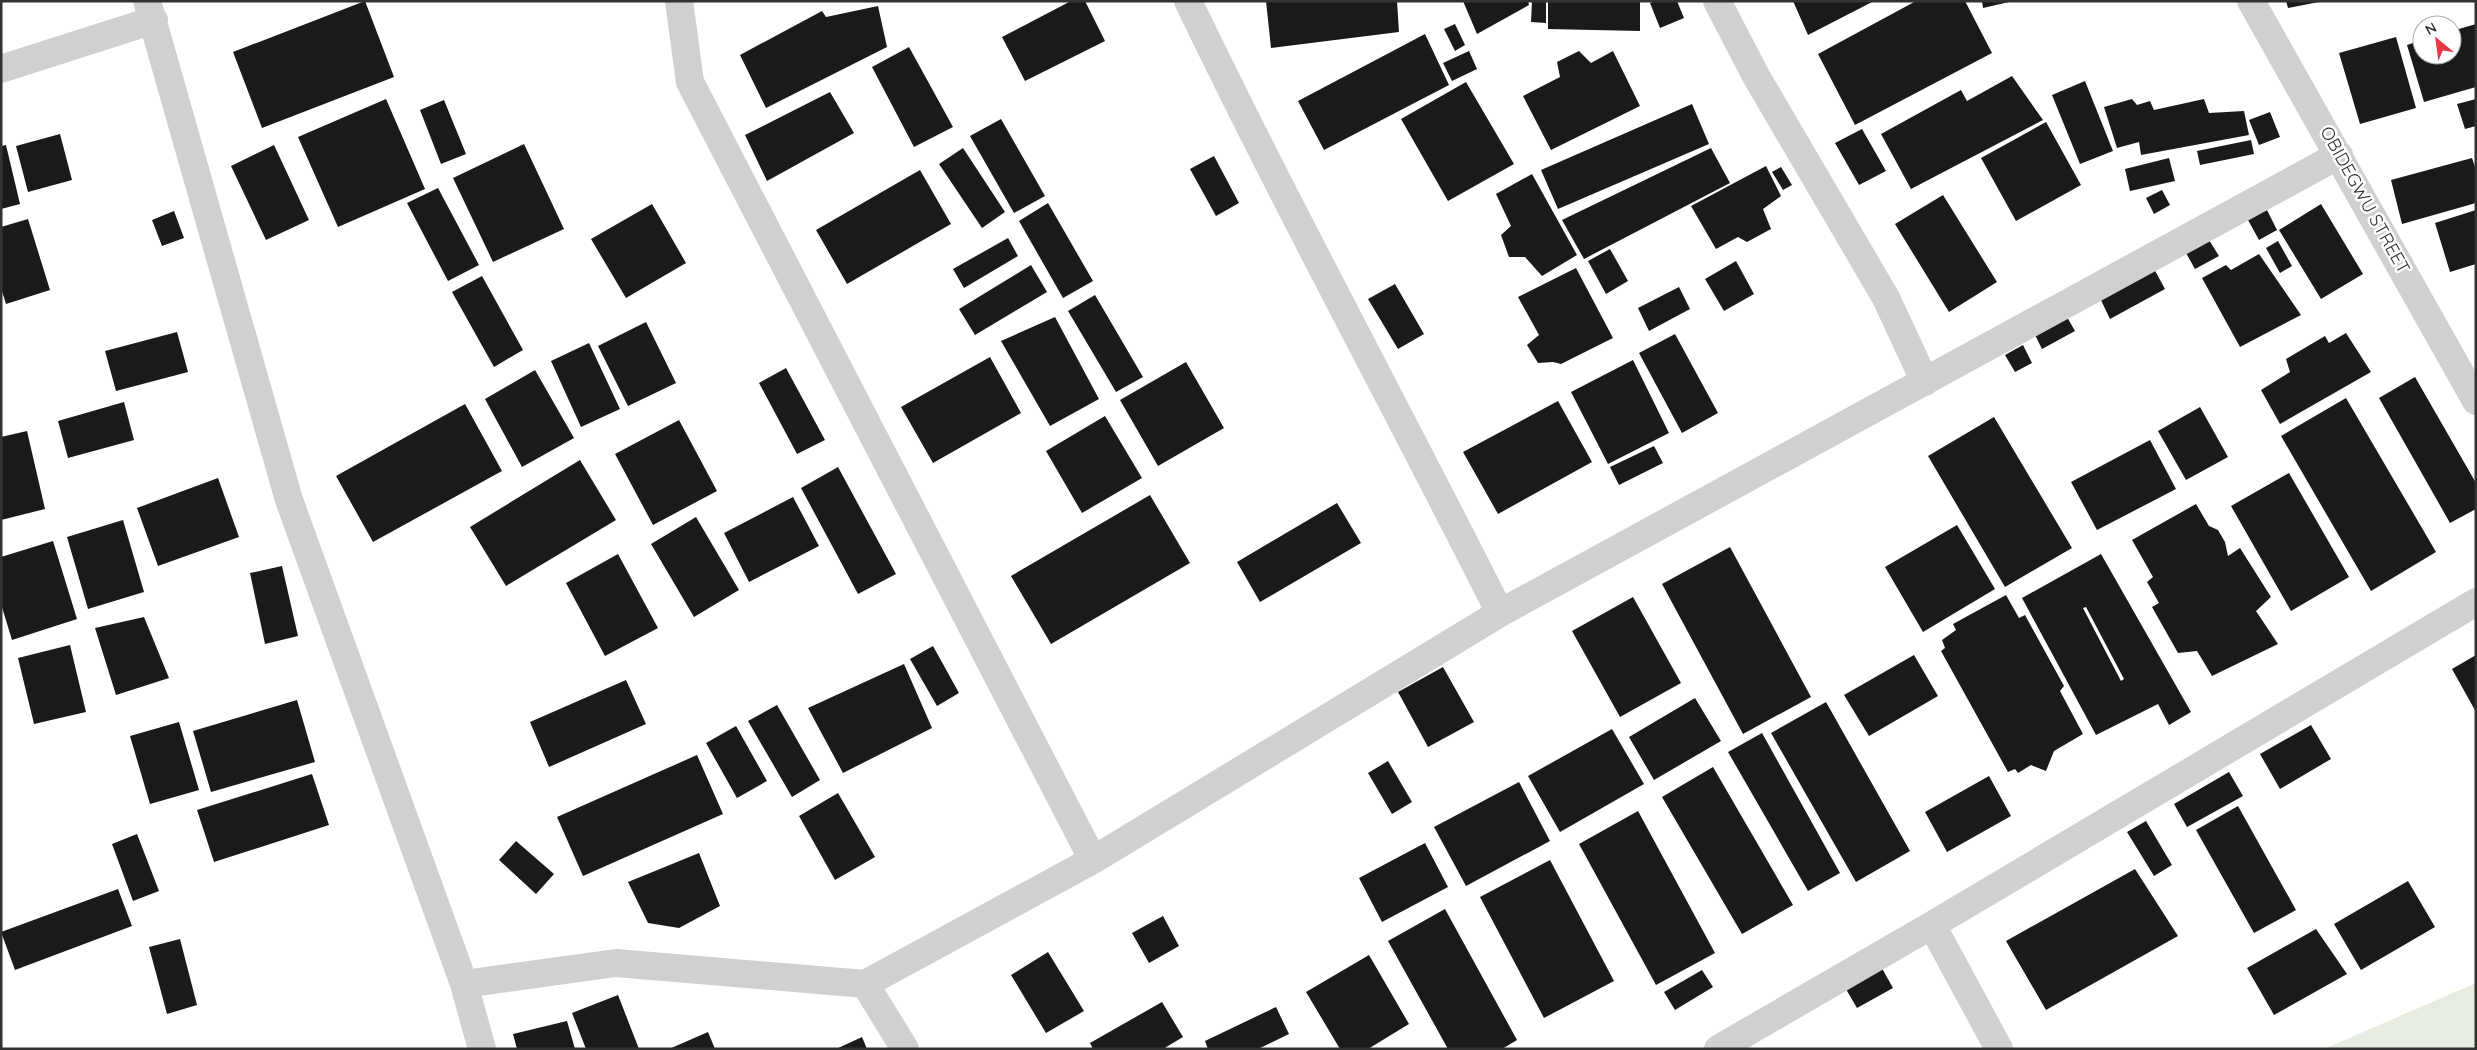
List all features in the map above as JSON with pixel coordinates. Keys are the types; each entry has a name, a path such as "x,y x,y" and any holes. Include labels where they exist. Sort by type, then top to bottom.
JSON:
{"street":[{"path":"679,1 690,82 1093,860"},
{"path":"1188,1 1231,91 1429,471 1500,612"},
{"path":"1717,1 1756,76 1886,298 1925,382"},
{"name":"OBIDEGWU STREET","path":"2251,1 2476,401"},
{"path":"1,70 151,11 289,500 464,984 482,1049"},
{"path":"464,984 616,963 866,984 1093,860 1500,612 2339,155"},
{"path":"1718,1049 1932,925 2476,602"},
{"path":"1932,925 1999,1049"},
{"path":"866,984 905,1049"}],"shaded area":[{"path":"2476,983 2476,1049 2324,1049"}],"building":[{"path":"365,1 394,77 262,128 233,52"},
{"path":"1071,1 1085,1 1105,41 1025,81 1002,37"},
{"path":"1266,1 1397,1 1399,32 1271,48"},
{"path":"1463,1 1528,1 1529,5 1477,34"},
{"path":"1532,1 1546,1 1546,23 1531,22"},
{"path":"1548,1 1640,1 1640,31 1548,29"},
{"path":"1655,1 1677,1 1684,18 1660,28 1650,3"},
{"path":"1793,1 1874,1 1808,35"},
{"path":"1916,1 1965,1 1992,53 1855,125 1818,54"},
{"path":"1982,1 2009,1 2009,2 1983,8"},
{"path":"2286,1 2319,1 2319,2 2288,8"},
{"path":"878,6 887,47 766,108 740,55 822,11 826,17"},
{"path":"1455,24 1465,45 1455,51 1444,29"},
{"path":"2476,24 2476,87 2424,102 2413,65 2462,65 2462,28"},
{"path":"1425,34 1449,85 1324,150 1298,101"},
{"path":"2396,37 2416,108 2360,124 2339,53"},
{"path":"2412,43 2412,62 2407,45"},
{"path":"909,47 953,127 914,147 872,67"},
{"path":"1469,51 1477,69 1452,81 1443,63"},
{"path":"1579,51 1591,63 1613,51 1640,106 1551,150 1523,96 1560,77 1557,62"},
{"path":"2012,76 2043,120 1911,189 1881,134 1961,90 1967,101"},
{"path":"2085,81 2113,151 2080,164 2052,95"},
{"path":"1466,82 1514,164 1448,201 1401,119"},
{"path":"830,92 854,133 767,181 745,135"},
{"path":"386,99 425,189 338,227 298,137"},
{"path":"2132,99 2137,105 2150,101 2154,110 2204,99 2209,113 2244,111 2249,135 2141,155 2139,142 2117,148 2104,107"},
{"path":"2476,99 2476,126 2465,129 2457,104"},
{"path":"444,100 466,154 441,164 420,110"},
{"path":"1692,104 1709,144 1558,209 1541,170"},
{"path":"2270,112 2280,137 2259,145 2249,120"},
{"path":"1001,119 1045,196 1014,213 970,136"},
{"path":"2046,122 2081,185 2016,221 1981,158"},
{"path":"1862,129 1886,171 1859,185 1835,143"},
{"path":"60,134 72,180 28,192 16,146"},
{"path":"2251,140 2254,154 2200,165 2197,151"},
{"path":"524,144 564,229 493,262 453,178"},
{"path":"6,145 20,204 1,209 1,146"},
{"path":"274,145 309,220 266,240 231,166"},
{"path":"963,148 1005,212 982,228 939,164"},
{"path":"1711,148 1730,183 1584,259 1562,220"},
{"path":"1214,156 1239,203 1216,216 1190,169"},
{"path":"2169,158 2175,181 2130,191 2125,169"},
{"path":"2472,158 2476,170 2476,203 2402,224 2391,180"},
{"path":"1766,166 1781,196 1763,209 1771,229 1747,242 1738,237 1716,249 1691,206"},
{"path":"1781,167 1792,185 1783,190 1772,172"},
{"path":"920,170 951,224 847,284 816,230"},
{"path":"1532,174 1577,255 1542,276 1525,257 1509,257 1501,235 1511,226 1496,194"},
{"path":"438,188 479,265 448,281 407,203"},
{"path":"2162,190 2170,205 2154,214 2146,198"},
{"path":"1943,195 1997,282 1949,312 1895,224"},
{"path":"1048,203 1093,281 1063,298 1019,221"},
{"path":"652,204 686,263 626,298 591,239"},
{"path":"2321,204 2363,274 2321,299 2279,230"},
{"path":"2267,210 2277,230 2259,240 2248,220"},
{"path":"2476,210 2476,264 2450,272 2435,223"},
{"path":"174,211 184,238 162,246 152,220"},
{"path":"28,219 50,290 6,304 1,288 1,227"},
{"path":"1008,238 1018,256 964,288 953,269"},
{"path":"2209,240 2219,256 2195,269 2186,253"},
{"path":"2278,241 2292,266 2280,273 2266,248"},
{"path":"1610,249 1628,281 1606,294 1588,261"},
{"path":"2259,254 2301,315 2240,347 2202,278 2226,265 2231,270"},
{"path":"1736,261 1754,294 1724,311 1705,279"},
{"path":"1031,265 1047,292 975,335 959,309"},
{"path":"2153,267 2165,289 2110,319 2099,296"},
{"path":"1576,268 1613,338 1561,364 1553,362 1538,363 1527,345 1539,335 1518,297"},
{"path":"482,276 523,350 494,367 452,292"},
{"path":"1395,284 1424,334 1398,349 1368,299"},
{"path":"1679,287 1690,309 1649,331 1638,308"},
{"path":"1095,295 1143,377 1116,392 1068,311"},
{"path":"2063,310 2075,331 2042,349 2031,327"},
{"path":"1055,317 1099,399 1050,426 1001,341"},
{"path":"646,322 676,383 628,406 598,346"},
{"path":"177,332 188,372 116,391 105,351"},
{"path":"2346,333 2371,372 2280,424 2261,390 2290,372 2286,359 2325,336 2329,343"},
{"path":"1675,334 1718,413 1682,433 1639,353"},
{"path":"589,343 620,409 581,427 551,361"},
{"path":"2023,345 2032,363 2015,372 2005,355"},
{"path":"990,357 1021,413 933,463 901,407"},
{"path":"1633,360 1669,433 1608,464 1571,392"},
{"path":"1186,362 1224,428 1158,466 1120,400"},
{"path":"786,368 825,440 797,454 759,383"},
{"path":"535,370 574,438 522,467 485,399"},
{"path":"2415,377 2476,483 2476,509 2450,523 2379,398"},
{"path":"2346,398 2436,552 2371,591 2281,436"},
{"path":"1558,401 1592,462 1498,514 1463,452"},
{"path":"124,402 134,440 68,458 58,421"},
{"path":"465,404 502,471 373,542 336,476"},
{"path":"2200,407 2228,457 2186,480 2158,431"},
{"path":"1105,416 1142,478 1082,513 1046,451"},
{"path":"1994,417 2072,548 2005,587 1928,456"},
{"path":"679,420 717,491 653,525 615,454"},
{"path":"27,431 45,509 1,520 1,437"},
{"path":"2150,440 2176,489 2097,530 2071,482"},
{"path":"1654,446 1663,463 1619,485 1610,467"},
{"path":"580,460 616,520 506,586 470,527"},
{"path":"838,467 896,574 858,594 801,488"},
{"path":"2289,473 2349,577 2291,611 2231,506"},
{"path":"218,478 239,537 158,566 137,508"},
{"path":"1150,495 1190,563 1051,644 1011,576"},
{"path":"793,497 819,546 749,582 724,533"},
{"path":"1337,503 1361,543 1260,602 1237,562"},
{"path":"2196,504 2209,526 2218,530 2225,542 2228,556 2240,548 2271,597 2256,611 2278,644 2212,676 2197,651 2178,653 2152,607 2159,603 2147,582 2153,577 2132,540"},
{"path":"696,517 739,590 694,617 651,544"},
{"path":"123,520 144,592 88,609 67,537"},
{"path":"1957,525 1995,589 1923,632 1885,567"},
{"path":"53,541 77,619 12,640 1,604 1,557"},
{"path":"1730,547 1811,697 1743,734 1662,584"},
{"path":"618,554 658,628 605,656 566,583"},
{"path":"2101,554 2191,712 2169,725 2158,704 2096,735 2022,598","holes":["2086,607 2124,679 2121,681 2083,608"]},
{"path":"282,566 298,636 265,644 250,573"},
{"path":"2006,595 2019,618 2025,615 2064,686 2060,691 2083,734 2054,751 2046,771 2031,765 2018,773 2015,769 2008,772 1941,651 1945,648 1942,640 1956,630 1953,624"},
{"path":"1633,597 1681,683 1620,717 1572,631"},
{"path":"144,617 169,678 116,695 95,628"},
{"path":"70,645 86,712 34,724 18,658"},
{"path":"933,646 959,693 937,706 910,659"},
{"path":"1914,655 1938,696 1869,736 1844,695"},
{"path":"2476,655 2476,712 2452,669"},
{"path":"904,664 932,728 843,773 808,708"},
{"path":"1443,667 1474,722 1428,747 1398,692"},
{"path":"626,680 646,724 549,767 530,722"},
{"path":"1695,698 1721,741 1654,780 1629,737"},
{"path":"297,700 315,762 211,792 193,731"},
{"path":"1826,702 1910,851 1856,882 1771,733"},
{"path":"777,705 820,780 792,797 748,721"},
{"path":"179,722 199,790 150,804 130,736"},
{"path":"2311,725 2331,759 2280,789 2260,754"},
{"path":"736,726 767,781 737,798 706,743"},
{"path":"1612,729 1644,784 1560,832 1528,776"},
{"path":"1762,733 1840,873 1808,891 1728,752"},
{"path":"697,755 723,814 583,876 557,817"},
{"path":"1388,761 1412,802 1392,814 1368,773"},
{"path":"1713,767 1793,905 1742,934 1662,797"},
{"path":"2229,772 2243,796 2187,827 2174,804"},
{"path":"312,774 329,825 214,862 197,810"},
{"path":"1989,776 2011,816 1947,852 1925,812"},
{"path":"1519,782 1550,841 1466,886 1434,827"},
{"path":"838,793 875,857 835,880 799,816"},
{"path":"2238,806 2296,910 2254,933 2196,830"},
{"path":"1638,811 1715,953 1656,985 1579,844"},
{"path":"2146,821 2172,865 2154,876 2127,832"},
{"path":"137,834 159,891 133,901 112,844"},
{"path":"516,841 554,874 536,894 499,860"},
{"path":"1425,843 1448,887 1382,922 1359,878"},
{"path":"699,853 720,906 679,928 648,923 628,882"},
{"path":"1550,860 1614,981 1544,1018 1480,897"},
{"path":"2135,869 2178,936 2046,1010 2006,941"},
{"path":"2408,881 2435,927 2361,970 2334,924"},
{"path":"118,889 132,926 15,970 1,932"},
{"path":"1445,909 1517,1040 1502,1049 1448,1049 1388,941"},
{"path":"1163,916 1179,946 1149,963 1132,933"},
{"path":"2316,929 2347,974 2274,1015 2247,968"},
{"path":"180,939 197,1005 167,1014 149,947"},
{"path":"1048,952 1084,1011 1046,1033 1011,975"},
{"path":"1369,955 1409,1024 1368,1049 1340,1049 1306,992"},
{"path":"1879,963 1893,988 1857,1008 1843,984"},
{"path":"1702,970 1713,987 1675,1010 1664,992"},
{"path":"618,995 639,1049 586,1049 572,1013"},
{"path":"1162,1002 1183,1037 1163,1049 1093,1049 1090,1043"},
{"path":"1276,1007 1289,1034 1258,1049 1208,1049 1205,1041"},
{"path":"567,1021 575,1049 517,1049 513,1034"},
{"path":"708,1032 715,1049 669,1049"},
{"path":"862,1037 867,1049 836,1049"}]}
